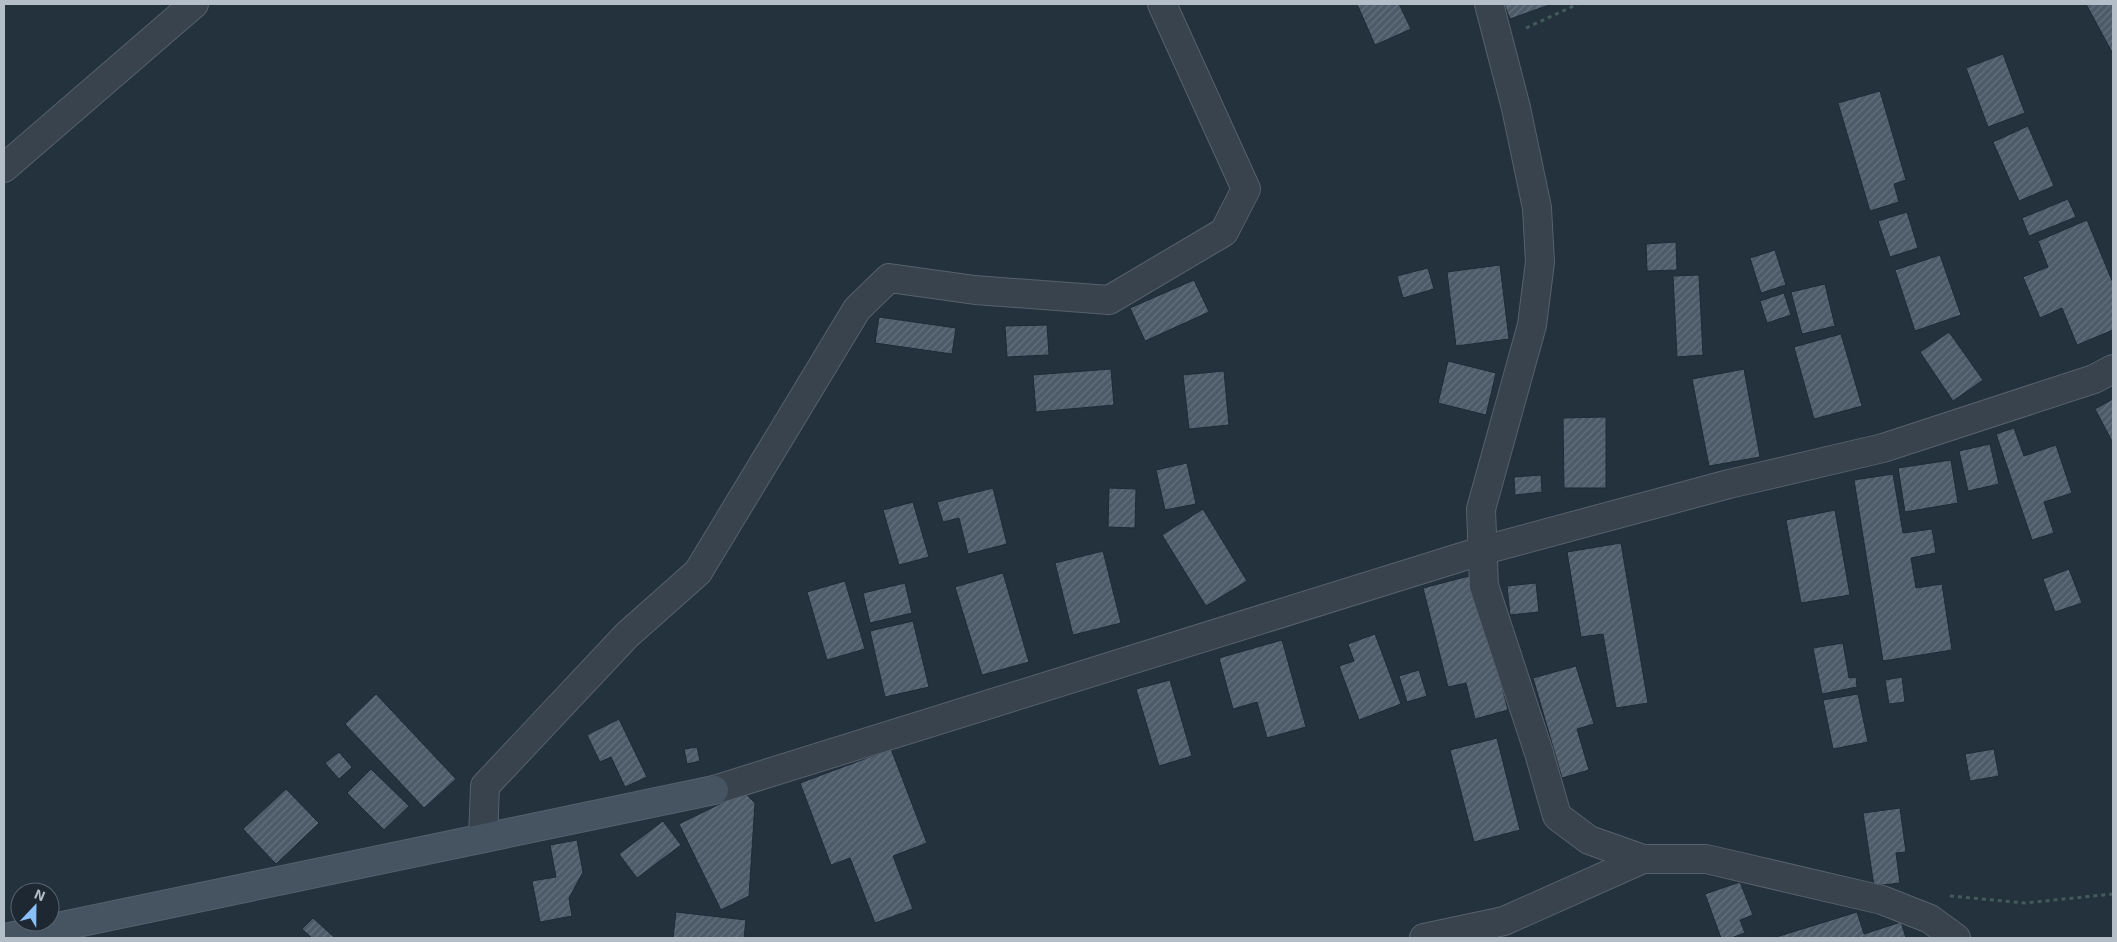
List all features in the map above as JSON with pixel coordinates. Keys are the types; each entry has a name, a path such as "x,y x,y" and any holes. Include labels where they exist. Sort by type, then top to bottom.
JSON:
{"street":[{"path":"4,168 194,4"},
{"path":"483,838 485,786 627,635 698,572 856,309 889,278 975,290 1109,300 1224,232 1246,189 1162,4"},
{"path":"1489,4 1500,41 1537,208 1540,262 1532,325 1481,509 1484,586 1536,743 1557,816 1588,840 1643,859 1706,859 1873,898 1930,919 1956,938"},
{"path":"5,938 714,790 1484,550 1730,484 1884,448 2094,379 2113,369"},
{"path":"1424,938 1504,921 1643,859"}],"path":[{"path":"1500,41 1578,4"},
{"path":"1946,897 2024,903 2113,894"}],"building":[{"path":"1357,4 1399,4 1411,29 1375,45"},
{"path":"1504,4 1548,4 1549,5 1510,19"},
{"path":"2086,4 2113,4 2113,54"},
{"path":"2003,54 2025,113 1988,127 1966,68"},
{"path":"1880,91 1906,180 1894,184 1899,202 1870,211 1838,103"},
{"path":"2028,126 2054,186 2019,201 1993,142"},
{"path":"2068,199 2076,217 2029,236 2022,218"},
{"path":"1907,212 1918,248 1890,257 1878,221"},
{"path":"2087,220 2113,283 2113,330 2077,345 2062,308 2040,318 2023,277 2048,267 2038,241"},
{"path":"1676,242 1677,270 1647,271 1646,244"},
{"path":"1775,250 1786,285 1761,293 1750,258"},
{"path":"1940,255 1961,315 1915,331 1895,270"},
{"path":"1500,265 1509,339 1456,346 1447,272"},
{"path":"1428,268 1434,289 1403,298 1397,276"},
{"path":"1699,275 1703,355 1677,357 1673,276"},
{"path":"1194,280 1209,312 1145,341 1130,308"},
{"path":"1825,284 1835,326 1802,334 1791,292"},
{"path":"1784,293 1791,315 1767,323 1760,301"},
{"path":"879,317 956,328 952,354 875,343"},
{"path":"1047,325 1049,355 1007,357 1005,326"},
{"path":"1949,332 1983,380 1953,401 1920,352"},
{"path":"1841,334 1862,406 1814,419 1794,347"},
{"path":"1448,361 1496,373 1486,415 1438,403"},
{"path":"1111,369 1114,405 1036,412 1033,375"},
{"path":"1744,369 1760,457 1709,466 1692,379"},
{"path":"1224,371 1229,425 1189,429 1183,375"},
{"path":"2113,399 2113,443 2095,409"},
{"path":"1606,417 1606,488 1564,488 1563,418"},
{"path":"2014,428 2024,456 2056,445 2072,493 2044,502 2054,533 2032,540 1996,434"},
{"path":"1990,444 1999,484 1968,491 1959,451"},
{"path":"1951,460 1958,503 1905,512 1898,468"},
{"path":"1187,463 1196,504 1165,510 1156,470"},
{"path":"1893,474 1903,533 1932,529 1936,553 1911,558 1916,588 1942,584 1952,650 1883,661 1854,480"},
{"path":"1541,475 1542,492 1515,495 1514,477"},
{"path":"993,488 1007,544 968,554 959,518 943,522 937,502"},
{"path":"1109,488 1136,489 1135,528 1108,527"},
{"path":"913,502 929,557 899,565 883,510"},
{"path":"1203,509 1247,581 1206,606 1162,535"},
{"path":"1835,510 1850,595 1801,603 1786,520"},
{"path":"1621,543 1648,703 1616,708 1603,634 1581,637 1567,552"},
{"path":"1103,551 1121,623 1073,635 1055,563"},
{"path":"2069,569 2082,603 2055,612 2043,579"},
{"path":"1003,573 1029,662 982,675 955,587"},
{"path":"1473,575 1508,710 1475,719 1466,683 1448,687 1423,588"},
{"path":"845,581 865,649 827,660 807,592"},
{"path":"905,583 912,613 870,623 863,593"},
{"path":"1536,583 1539,612 1510,615 1507,586"},
{"path":"913,621 929,687 885,697 870,631"},
{"path":"1375,634 1401,704 1359,720 1339,666 1354,661 1348,644"},
{"path":"1282,640 1306,727 1267,738 1257,702 1233,709 1219,658"},
{"path":"1843,643 1849,678 1856,677 1857,687 1822,694 1813,648"},
{"path":"1576,666 1594,724 1577,729 1589,770 1562,778 1533,678"},
{"path":"1419,670 1427,696 1407,702 1399,676"},
{"path":"1902,677 1905,702 1889,704 1885,680"},
{"path":"1170,680 1192,756 1159,766 1136,689"},
{"path":"376,694 456,779 424,808 345,724"},
{"path":"1858,694 1868,742 1833,749 1823,700"},
{"path":"619,719 647,777 625,787 611,757 600,762 587,735"},
{"path":"1497,738 1520,830 1474,842 1450,750"},
{"path":"697,747 700,761 687,764 684,749"},
{"path":"891,749 927,843 893,856 913,909 875,923 850,858 831,865 800,783"},
{"path":"1994,749 1999,776 1970,781 1965,754"},
{"path":"339,752 352,767 339,779 325,763"},
{"path":"371,769 409,806 384,830 347,793"},
{"path":"286,789 319,823 276,864 243,829"},
{"path":"744,792 755,803 749,896 721,910 679,824"},
{"path":"1900,808 1906,852 1896,853 1900,883 1874,886 1863,813"},
{"path":"663,821 681,845 637,878 619,854"},
{"path":"577,840 583,872 569,898 572,916 540,922 532,881 556,877 550,845"},
{"path":"1740,882 1753,915 1740,920 1745,933 1731,938 1721,938 1705,894"},
{"path":"676,912 746,920 744,938 673,938"},
{"path":"1857,912 1864,934 1901,922 1906,938 1773,938"},
{"path":"313,918 335,938 312,938 302,929"}]}
